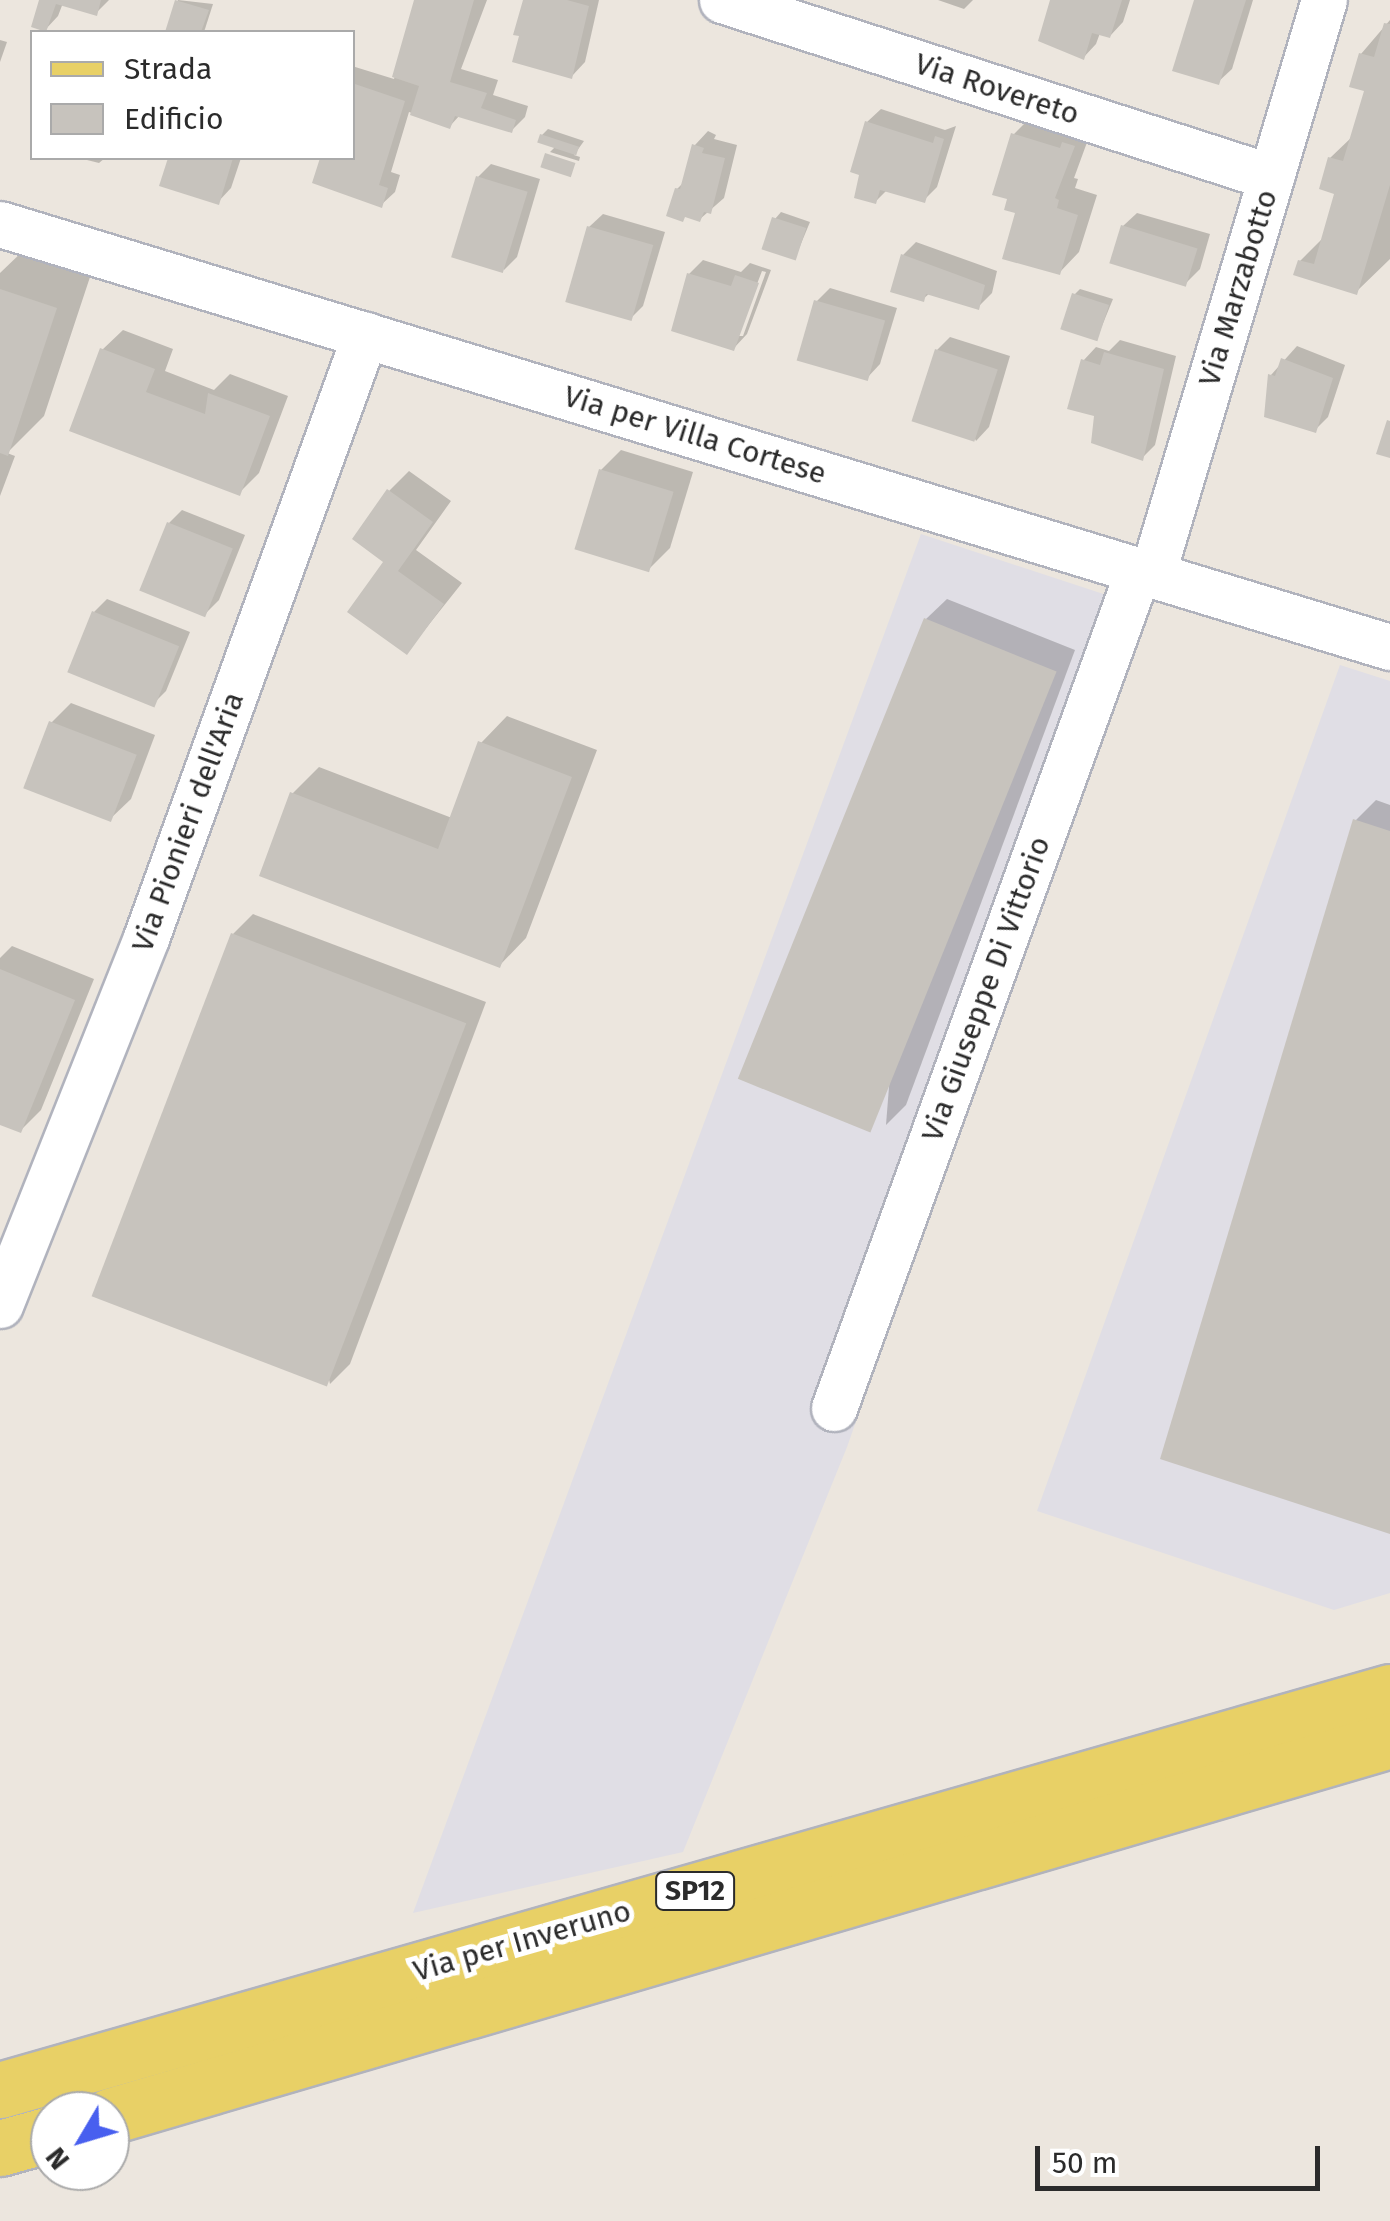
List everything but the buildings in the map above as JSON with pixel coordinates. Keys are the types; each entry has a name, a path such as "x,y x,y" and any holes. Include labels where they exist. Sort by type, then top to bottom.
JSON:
{"main road":[{"name":"Via per Inveruno","path":"0,2090 1390,1692"},
{"name":"Via per Inveruno","path":"130,2110 1390,1740"},
{"path":"0,2148 30,2140"}],"street":[{"name":"Via Rovereto","path":"722,0 1271,177"},
{"name":"Via Marzabotto","path":"1145,573 1324,0"},
{"name":"Via per Villa Cortese","path":"0,224 1390,647"},
{"name":"Via Pionieri dell'Aria","path":"0,1305 146,938 365,334"},
{"name":"Via Giuseppe Di Vittorio","path":"834,1408 1145,573"},
{"path":"0,2062 19,2062 620,1897 702,1889"}],"shaded area":[{"path":"921,534 1143,607 847,1447 683,1852 413,1913"},
{"path":"1340,665 1390,681 1390,1593 1334,1610 1037,1511"}]}
